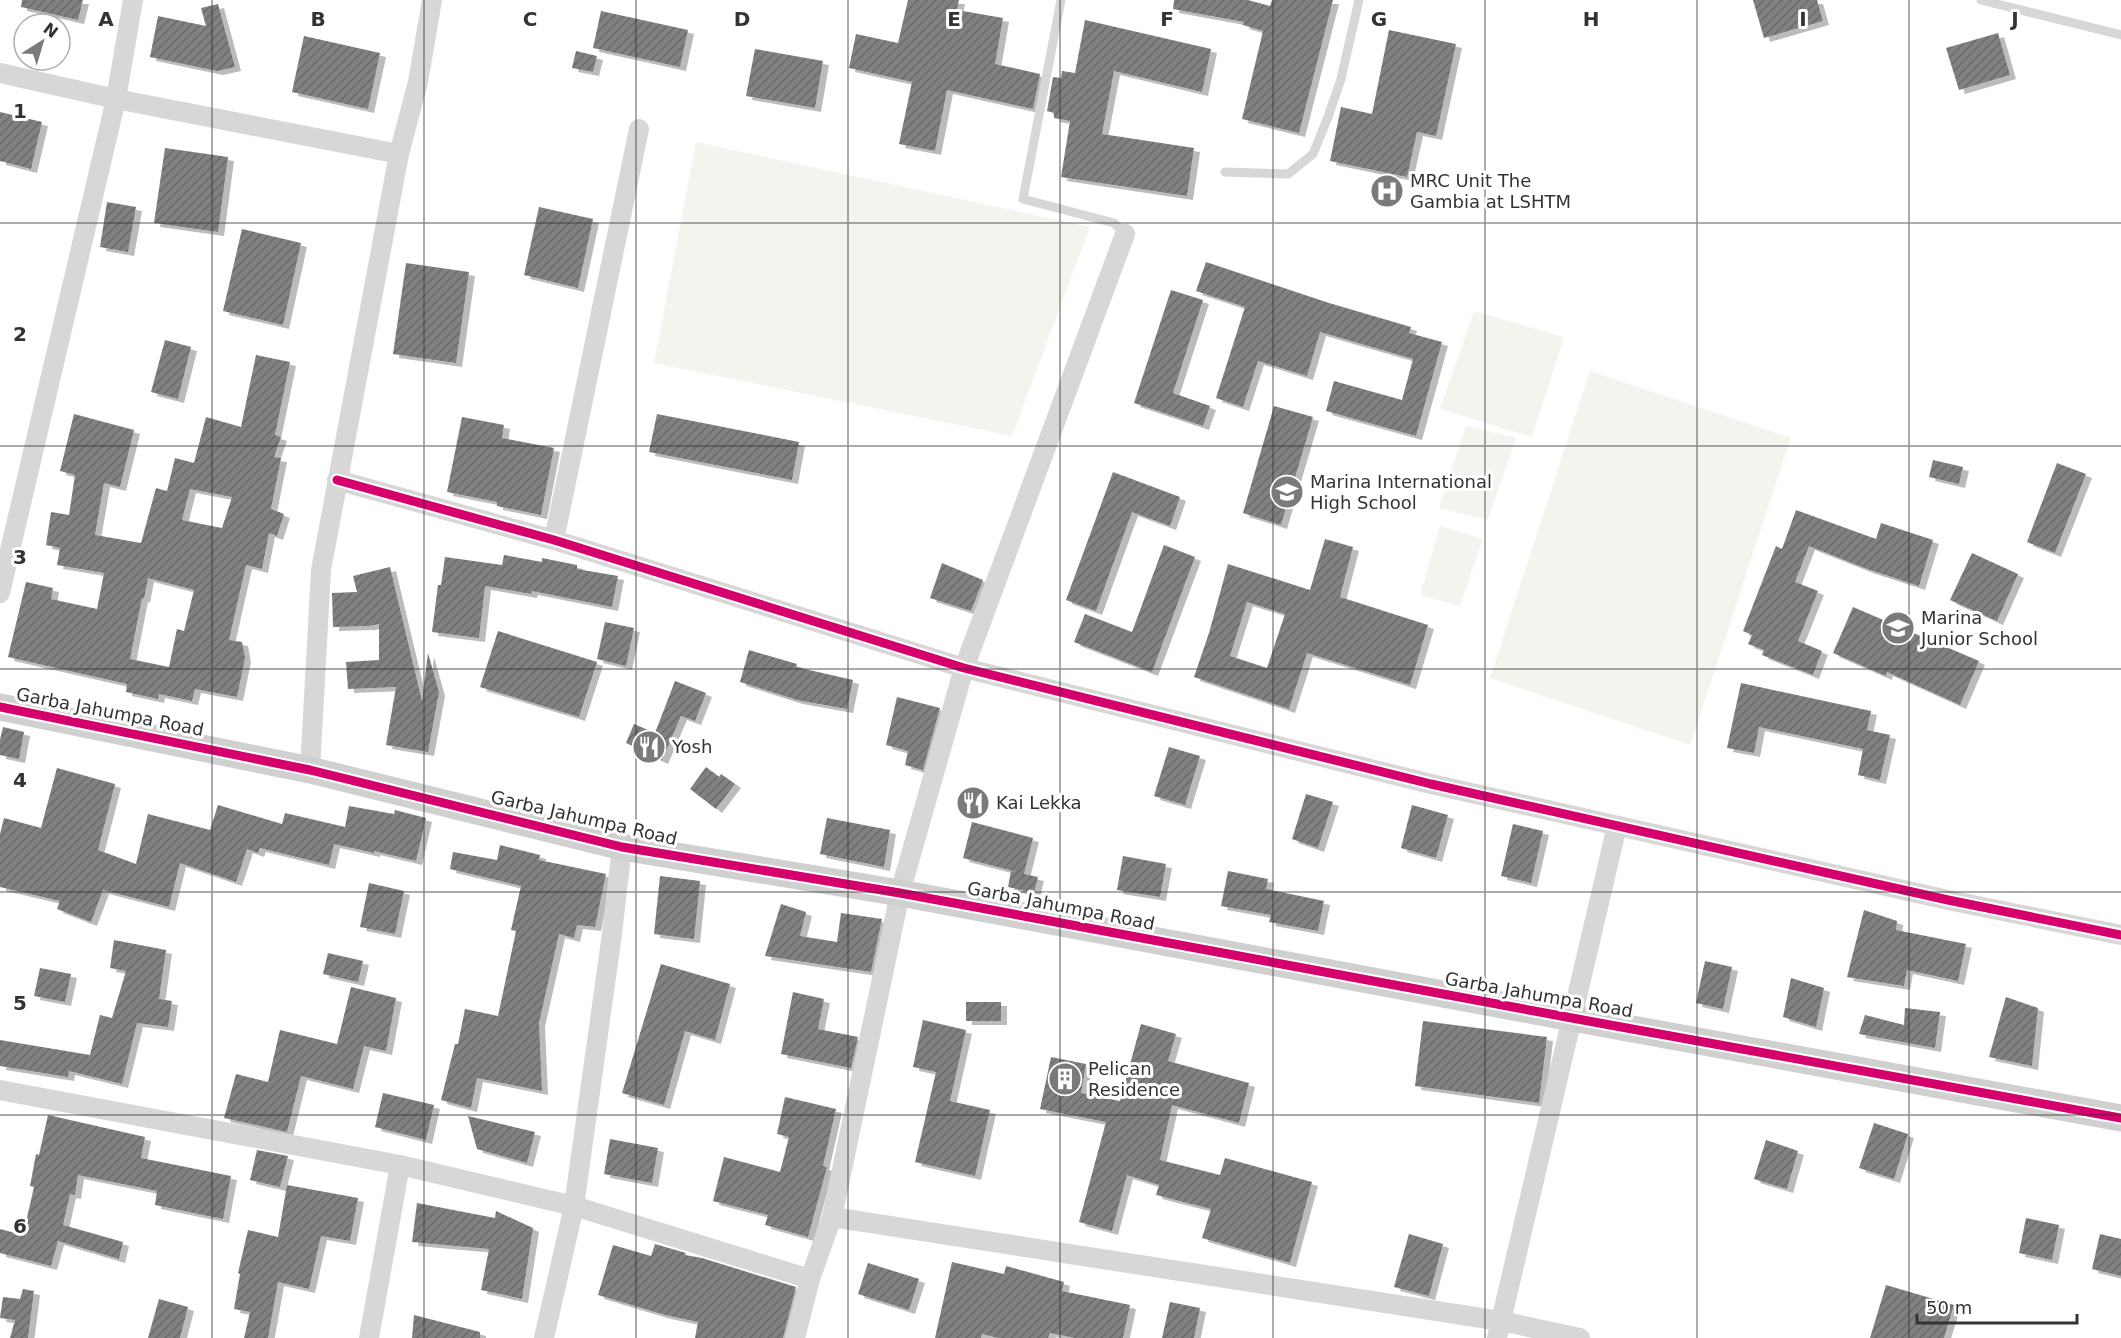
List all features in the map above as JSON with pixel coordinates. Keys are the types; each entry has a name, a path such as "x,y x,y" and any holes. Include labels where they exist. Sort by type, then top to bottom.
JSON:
{"street":[{"path":"0,593 116,99 133,0"},
{"path":"310,770 321,570 399,154 418,82 432,0"},
{"path":"0,73 116,99 399,154"},
{"path":"554,540 639,129"},
{"path":"795,1338 810,1279 832,1217 900,893 964,668 1125,234"},
{"path":"338,480 554,540 964,668 1431,784 1948,900 2121,935"},
{"name":"Garba Jahumpa Road","path":"0,707 310,770 622,847 900,893 2121,1118"},
{"path":"1499,1330 1617,826"},
{"path":"544,1338 574,1206 622,847"},
{"path":"0,1090 400,1165 574,1206 810,1279"},
{"path":"369,1338 400,1165"},
{"path":"832,1217 1499,1330 1580,1338"}],"lane":[{"path":"1061,0 1023,199 1114,223 1125,234"},
{"path":"1225,172 1288,174 1313,154 1341,79 1359,0"},
{"path":"1981,0 2121,35"}],"shaded area":[{"path":"696,142 1090,227 1012,436 654,363"},
{"path":"1474,311 1564,337 1532,437 1440,409"},
{"path":"1590,371 1791,438 1690,745 1490,678"},
{"path":"1466,426 1516,438 1488,520 1439,508"},
{"path":"1440,526 1483,539 1460,606 1420,595"}],"building":[{"path":"22,0 83,0 78,20 72,19 72,12 43,12 21,7"},
{"path":"908,0 959,0 957,10 1003,18 995,64 1040,74 1033,109 947,90 935,151 899,144 912,82 849,68 856,34 898,43"},
{"path":"1174,0 1248,0 1270,6 1272,0 1333,0 1299,133 1242,119 1263,31 1243,25 1244,22 1173,9"},
{"path":"1753,0 1817,0 1823,21 1764,38"},
{"path":"218,4 235,67 217,71 150,57 158,16 206,26 201,8"},
{"path":"601,11 688,30 680,67 593,48"},
{"path":"1085,20 1211,49 1202,92 1114,71 1102,134 1194,148 1187,196 1061,177 1070,121 1054,118 1054,113 1047,111 1053,77 1061,78 1062,71 1075,73"},
{"path":"1389,30 1456,44 1436,136 1417,132 1407,177 1330,161 1341,107 1372,114"},
{"path":"1998,33 2010,75 1959,90 1946,48"},
{"path":"304,36 380,53 368,109 292,92"},
{"path":"755,49 823,61 815,108 746,96"},
{"path":"576,51 597,56 593,72 572,68"},
{"path":"0,112 42,122 31,169 0,161"},
{"path":"165,148 228,157 218,232 154,223"},
{"path":"107,202 136,207 128,252 100,247"},
{"path":"539,207 593,219 578,288 524,275"},
{"path":"242,229 301,243 283,325 223,311"},
{"path":"1206,262 1329,303 1411,327 1409,333 1442,342 1416,436 1326,411 1334,381 1402,400 1413,359 1320,332 1307,376 1258,361 1243,407 1216,398 1245,307 1196,291"},
{"path":"406,263 469,272 456,363 393,354"},
{"path":"1171,290 1203,300 1173,393 1210,406 1203,426 1134,403"},
{"path":"165,340 191,347 178,399 151,392"},
{"path":"256,355 290,362 275,435 281,437 274,457 281,458 271,509 284,514 277,536 269,533 262,569 246,565 229,640 242,642 245,658 237,697 195,689 192,701 159,694 158,699 126,692 127,684 8,657 26,582 53,588 51,599 97,609 104,573 57,565 60,548 46,545 51,512 69,515 75,475 60,471 74,414 134,430 120,487 104,483 95,535 141,543 156,488 167,491 175,458 194,463 206,417 241,427","holes":["190,489 232,497 222,528 182,520","148,578 194,590 184,631 177,629 169,667 130,659"]},
{"path":"1274,406 1313,417 1281,525 1243,513"},
{"path":"657,414 799,442 792,480 649,452"},
{"path":"462,417 504,425 502,438 554,448 541,515 497,506 497,502 447,492"},
{"path":"1933,460 1963,467 1959,484 1929,477"},
{"path":"2057,463 2086,474 2055,553 2027,542"},
{"path":"1113,472 1180,497 1170,526 1132,512 1096,611 1066,600"},
{"path":"1796,510 1876,539 1881,523 1933,540 1919,586 1809,546 1795,582 1818,591 1798,641 1822,651 1813,675 1762,655 1764,650 1748,644 1752,635 1743,631 1776,546 1782,549"},
{"path":"1325,539 1353,547 1340,597 1428,625 1410,685 1307,653 1289,709 1194,677 1228,564 1310,590","holes":["1247,602 1285,614 1267,668 1230,656"]},
{"path":"1164,545 1195,557 1152,672 1074,642 1085,614 1132,632"},
{"path":"1972,553 2018,574 1997,621 1950,600"},
{"path":"504,555 542,562 542,558 577,565 577,569 618,576 612,607 532,591 531,594 485,586 479,638 432,632 438,585 441,585 445,557 502,565"},
{"path":"942,563 983,580 971,611 930,598"},
{"path":"390,567 422,701 428,653 439,692 428,752 386,745 396,687 348,689 346,662 379,660 379,624 333,627 332,593 357,592 353,576"},
{"path":"1853,607 1979,661 1960,705 1887,672 1886,676 1833,653"},
{"path":"605,622 634,628 626,666 597,659"},
{"path":"498,631 597,662 579,717 480,687"},
{"path":"749,650 797,664 796,667 853,680 847,709 797,700 740,682"},
{"path":"675,681 706,693 695,721 681,716 662,760 626,743 634,724 655,733"},
{"path":"1741,683 1871,711 1867,730 1890,735 1880,780 1858,775 1863,749 1759,727 1754,753 1727,748"},
{"path":"897,697 940,708 923,770 905,765 908,751 886,745"},
{"path":"3,727 24,732 19,759 0,755"},
{"path":"1169,747 1200,756 1185,805 1154,796"},
{"path":"706,767 719,777 721,774 735,784 716,809 690,789"},
{"path":"57,768 115,784 98,850 136,864 148,814 210,830 218,805 282,824 285,813 345,827 349,806 394,814 395,810 426,818 416,861 334,844 329,865 260,848 258,853 247,849 236,882 180,863 169,907 103,890 91,922 57,909 60,901 0,887 0,834 4,818 41,828"},
{"path":"1306,794 1333,802 1318,848 1292,839"},
{"path":"1412,805 1448,815 1436,858 1401,848"},
{"path":"827,818 890,830 884,867 820,854"},
{"path":"972,822 1033,838 1024,874 1038,877 1034,893 1008,887 1011,871 1017,872 963,858"},
{"path":"1513,824 1543,831 1531,883 1501,876"},
{"path":"500,845 540,855 539,860 606,874 595,927 577,925 574,938 559,934 539,1023 542,1091 477,1078 471,1108 441,1100 455,1044 458,1044 465,1009 498,1016 516,931 511,930 521,886 450,869 453,852 497,860"},
{"path":"1123,856 1166,864 1160,897 1117,890"},
{"path":"1228,871 1268,879 1266,889 1324,901 1318,931 1269,922 1271,915 1221,906"},
{"path":"660,876 700,881 694,939 654,934"},
{"path":"369,883 404,891 395,934 360,927"},
{"path":"781,904 806,912 800,936 837,942 841,913 882,919 871,972 765,956"},
{"path":"1864,910 1897,921 1896,930 1966,944 1958,981 1907,970 1904,986 1847,977"},
{"path":"114,940 166,950 159,999 172,1001 168,1027 137,1023 122,1084 69,1071 68,1077 0,1066 0,1040 90,1055 100,1015 112,1018 126,971 110,968"},
{"path":"328,953 363,961 358,982 323,974"},
{"path":"1705,961 1732,967 1723,1009 1696,1003"},
{"path":"661,964 730,984 715,1040 685,1031 664,1105 622,1093"},
{"path":"40,968 71,974 65,1002 34,996"},
{"path":"1791,978 1824,988 1816,1027 1783,1017"},
{"path":"351,987 396,998 386,1051 364,1046 353,1089 301,1076 287,1132 224,1118 236,1074 268,1082 280,1030 337,1044"},
{"path":"793,992 824,999 818,1029 858,1037 851,1068 781,1054"},
{"path":"2006,997 2038,1008 2032,1066 1989,1057"},
{"path":"966,1002 1001,1002 1001,1021 966,1021"},
{"path":"1905,1008 1940,1012 1935,1048 1859,1034 1865,1015 1904,1025"},
{"path":"923,1020 966,1030 950,1101 990,1110 975,1176 915,1162 936,1072 913,1067"},
{"path":"1423,1021 1547,1037 1539,1103 1415,1086"},
{"path":"1141,1024 1176,1034 1168,1061 1249,1083 1239,1123 1172,1105 1160,1160 1220,1175 1225,1158 1312,1182 1290,1263 1202,1238 1211,1209 1156,1195 1159,1185 1127,1175 1112,1231 1079,1222 1106,1122 1040,1109 1051,1057 1086,1064 1081,1093 1120,1101"},
{"path":"383,1093 434,1105 426,1140 375,1127"},
{"path":"785,1097 836,1109 823,1166 827,1167 808,1237 765,1225 768,1215 713,1201 724,1157 780,1172 789,1137 777,1134"},
{"path":"48,1115 145,1137 141,1158 231,1176 223,1219 155,1205 157,1191 78,1175 75,1195 70,1194 63,1225 123,1242 119,1259 58,1241 51,1266 0,1253 0,1229 23,1235 34,1187 30,1186 36,1154 39,1155"},
{"path":"468,1116 535,1132 527,1163 477,1149"},
{"path":"1874,1123 1908,1134 1894,1179 1859,1168"},
{"path":"610,1139 658,1148 652,1183 604,1174"},
{"path":"1766,1140 1798,1151 1787,1189 1754,1179"},
{"path":"257,1150 288,1156 280,1187 250,1180"},
{"path":"287,1185 358,1198 350,1241 321,1236 309,1289 278,1282 268,1338 244,1338 250,1312 234,1309 240,1274 238,1273 248,1230 278,1237"},
{"path":"417,1203 495,1218 496,1211 533,1228 522,1299 481,1290 489,1249 412,1242"},
{"path":"2026,1218 2059,1225 2052,1260 2019,1253"},
{"path":"1409,1234 1443,1244 1429,1296 1394,1287"},
{"path":"2100,1234 2121,1239 2121,1276 2092,1269"},
{"path":"655,1244 796,1287 783,1338 695,1338 698,1322 665,1315 598,1295 613,1245 651,1256"},
{"path":"952,1262 1004,1274 1006,1266 1064,1282 1062,1291 1130,1305 1123,1338 1075,1338 1050,1333 1048,1338 998,1338 982,1334 981,1338 935,1338"},
{"path":"868,1263 919,1279 909,1310 858,1294"},
{"path":"1886,1285 1954,1305 1944,1338 1870,1338"},
{"path":"23,1289 34,1291 28,1338 10,1338 15,1320 0,1318 3,1297 20,1299"},
{"path":"159,1299 188,1307 180,1338 148,1338"},
{"path":"1170,1302 1200,1308 1194,1338 1162,1338"},
{"path":"414,1315 480,1332 480,1338 412,1338"}],"cycle path":[{"path":"337,480 554,540 964,668 1431,784 1948,900 2121,935"},
{"path":"0,707 310,770 622,847 900,893 2121,1118"}],"place":[{"name":"MRC Unit The Gambia at LSHTM","path":"1387,191"},
{"name":"Marina International High School","path":"1287,492"},
{"name":"Marina Junior School","path":"1898,628"},
{"name":"Yosh","path":"649,747"},
{"name":"Kai Lekka","path":"973,803"},
{"name":"Pelican Residence","path":"1065,1079"}]}
